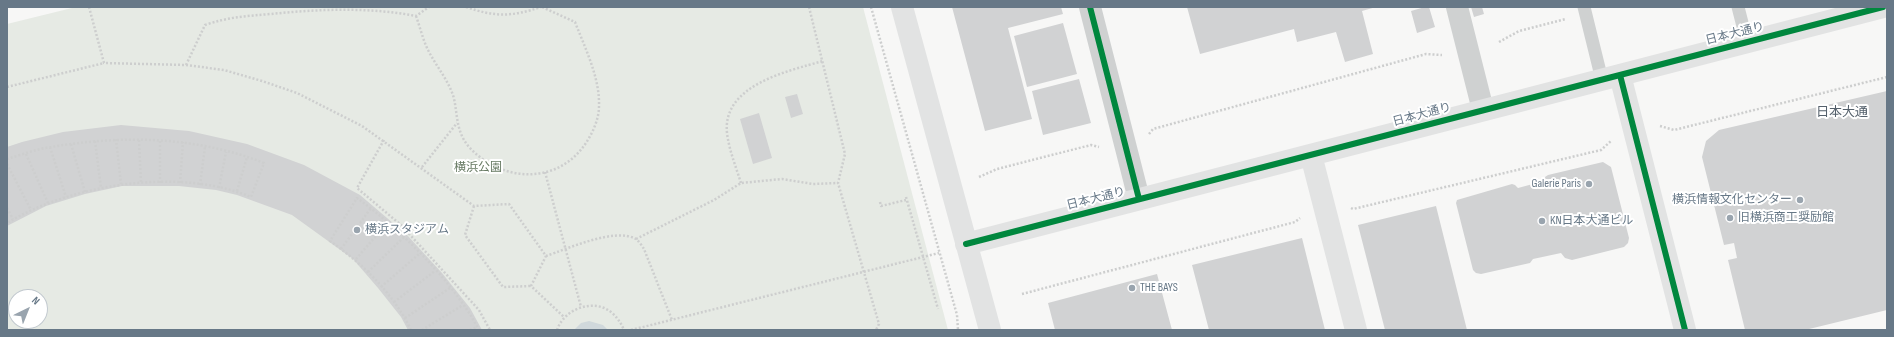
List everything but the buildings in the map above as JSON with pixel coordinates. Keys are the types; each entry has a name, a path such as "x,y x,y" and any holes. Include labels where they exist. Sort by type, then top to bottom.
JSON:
{"street":[{"path":"902,7 990,330"},
{"path":"1090,7 1139,199"},
{"path":"1457,7 1483,110"},
{"name":"日本大通り","path":"966,244 1883,7"},
{"path":"1611,77 1685,330"},
{"path":"1312,155 1356,330"}],"lane":[{"path":"1738,7 1747,42"},
{"path":"1584,10 1611,77"}],"path":[{"path":"89,7 104,63"},
{"path":"186,65 205,25 226,18 304,11 390,11 416,16 430,7"},
{"path":"416,16 428,50 452,91 457,123 468,145 486,163 510,173 535,174 559,167 580,152 593,132 599,107 596,81 575,22 541,7 520,14 508,15 480,12 466,7"},
{"path":"810,7 846,154 838,183 865,271 879,324 876,330"},
{"path":"871,7 957,315 958,330"},
{"path":"1499,42 1519,31 1584,10"},
{"path":"1146,138 1153,130 1426,54 1445,56"},
{"path":"741,184 727,133 728,119 734,104 743,93 774,75 823,61"},
{"path":"7,87 104,63 186,65 224,70 262,80 297,93 329,108 384,140 474,206 508,204 546,256"},
{"path":"1658,125 1674,130 1887,77"},
{"path":"422,168 457,123"},
{"path":"1349,207 1353,210 1601,150 1614,137"},
{"path":"116,139 121,184"},
{"path":"7,159 50,147 116,139 183,142 247,157 264,163 250,197 237,191 200,185 180,183 121,184 85,192 48,203 7,223"},
{"path":"139,140 141,183"},
{"path":"384,140 357,188 400,225 479,310 490,330"},
{"path":"95,141 101,188"},
{"path":"160,141 160,183"},
{"path":"180,183 183,142"},
{"path":"71,144 85,192"},
{"path":"979,177 997,169 1091,145 1104,147"},
{"path":"50,147 66,197"},
{"path":"200,185 205,147"},
{"path":"219,188 226,152"},
{"path":"26,154 48,203"},
{"path":"237,191 247,157"},
{"path":"7,164 31,210"},
{"path":"545,172 581,307"},
{"path":"636,239 714,200 741,184 782,179 812,184 838,183"},
{"path":"411,330 394,302 368,272 356,259 330,241 356,198 372,208 404,237 450,288 478,328 470,330"},
{"path":"880,202 881,206 906,198 938,309"},
{"path":"474,206 465,235 503,287 531,286 564,317"},
{"path":"7,208 13,219"},
{"path":"341,248 372,208"},
{"path":"1022,294 1295,222 1303,216"},
{"path":"356,259 388,222"},
{"path":"531,286 546,256 608,236 625,236 636,239 644,249 672,320"},
{"path":"368,272 404,237"},
{"path":"631,330 939,253"},
{"path":"381,287 419,254"},
{"path":"394,302 435,271"},
{"path":"405,318 450,288"},
{"path":"422,330 463,305"},
{"path":"557,330 564,317 581,307 586,306 599,307 610,312 619,320 624,330"}],"green space":[{"name":"横浜公園","path":"76,7 863,7 948,330 7,330 7,24"}],"shaded area":[{"path":"589,321 603,325 608,330 574,330 581,323"}],"cycle path":[{"path":"1090,7 1139,199"},
{"path":"966,244 1883,7"},
{"path":"1620,75 1685,330"}],"place":[{"name":"Galerie Paris","path":"1589,184"},
{"name":"横浜情報文化センター","path":"1800,200"},
{"name":"旧横浜商工奨励館","path":"1730,218"},
{"name":"KN日本大通ビル","path":"1542,221"},
{"name":"横浜スタジアム","path":"357,230"},
{"name":"THE BAYS","path":"1132,288"}],"district":[{"name":"日本大通","path":"1842,113"}]}
